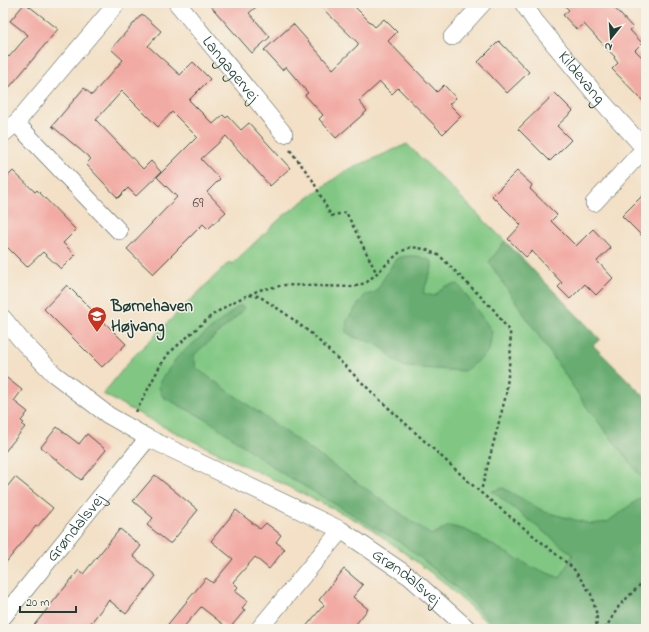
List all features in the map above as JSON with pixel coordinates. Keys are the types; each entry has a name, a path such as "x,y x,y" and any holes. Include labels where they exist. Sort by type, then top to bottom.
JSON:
{"street":[{"path":"3,134 16,123 117,3"},
{"name":"Langagervej","path":"177,3 284,134"},
{"path":"452,36 483,3"},
{"name":"Kildevang","path":"523,3 588,84 645,150 594,204"},
{"path":"16,123 120,231"},
{"name":"Grøndalsvej","path":"3,318 21,340 54,374 108,415 148,438 341,530 410,577 468,629"},
{"name":"Grøndalsvej","path":"3,617 148,438"},
{"path":"259,629 341,530"}],"path":[{"path":"284,134 288,148 312,179 331,216 346,212 377,274"},
{"path":"129,427 160,366 168,354 211,316 231,302 259,290 285,285 354,286 368,282 400,252 411,247 425,249 440,256 465,280 494,310 510,332 511,347 506,395 480,492"},
{"path":"248,295 259,296 286,314 313,335 480,492 572,568 591,594 597,615 596,629"},
{"path":"605,629 619,606 646,579"}],"green space":[{"path":"407,144 505,241 600,339 593,345 646,398 646,623 641,629 494,629 441,580 369,527 162,426 103,394 132,358 229,262 232,264 283,216 345,171"},
{"path":"505,241 600,339 593,345 646,398 646,483 588,409 489,262"},
{"path":"407,256 417,256 432,261 432,268 423,293 434,296 445,286 458,284 492,331 489,351 464,371 405,367 394,360 385,350 376,344 354,337 346,332 347,320 365,295 375,293 395,260"},
{"path":"240,305 245,309 194,355 196,368 431,535 449,526 466,530 530,566 560,578 573,555 492,491 503,488 545,512 591,524 607,522 646,494 646,623 641,629 497,629 471,601 403,544 280,472 209,421 163,397 159,388 160,381 179,355"}],"building":[{"path":"25,3 58,29 3,95 3,52 9,57 28,35 10,21"},
{"path":"208,3 261,3 249,13 270,37 252,53"},
{"path":"317,3 351,3 375,27 384,19 397,32 388,41 437,92 444,85 456,98 449,104 461,116 443,134 398,88 392,94 380,82 359,101 367,111 336,138 319,119 323,115 305,95 308,93 286,67 282,70 264,50 293,24 333,69 359,44"},
{"path":"562,3 610,3 633,28 630,30 642,43 635,50 646,61 646,104 612,69 618,63 614,58 615,57 584,24 577,30 563,15 569,10"},
{"path":"142,14 161,31 148,46 180,75 193,62 210,79 189,100 213,124 223,115 226,118 228,116 241,130 249,123 290,168 270,186 226,136 201,159 220,179 207,192 226,212 208,229 203,224 153,274 127,249 177,197 157,177 197,137 172,112 158,127 122,91 96,120 143,169 151,161 161,172 136,196 128,188 118,198 86,164 91,159 52,126 84,88 92,95 123,60 111,49"},
{"path":"499,41 529,72 507,93 478,62"},
{"path":"555,93 573,111 557,126 571,140 550,161 518,129"},
{"path":"13,171 35,192 37,190 76,230 63,243 75,255 61,269 43,252 27,267 3,243 3,181"},
{"path":"517,171 532,185 530,189 557,215 551,221 576,246 593,229 611,248 597,261 613,278 596,295 585,284 570,299 558,287 562,283 532,251 526,257 508,239 521,225 492,196"},
{"path":"646,192 646,240 622,216"},
{"path":"67,285 126,344 102,367 44,309"},
{"path":"3,375 22,390 14,401 28,412 21,421 24,423 22,425 25,427 3,454"},
{"path":"57,427 79,444 87,434 106,450 81,480 41,447"},
{"path":"155,475 198,510 171,543 147,525 153,518 133,501"},
{"path":"15,477 53,508 3,566 3,492"},
{"path":"236,510 260,529 266,523 281,535 276,542 285,549 269,569 255,557 233,582 238,587 235,591 248,601 242,608 245,610 229,629 201,607 182,629 164,629 206,578 213,583 233,559 211,541"},
{"path":"120,529 141,546 133,556 156,576 126,614 109,600 86,629 31,629 79,570 83,574"},
{"path":"344,569 363,585 353,597 368,609 352,629 304,629 324,605 319,600"}],"place":[{"name":"Børnehaven Højvang","path":"97,333"}]}
